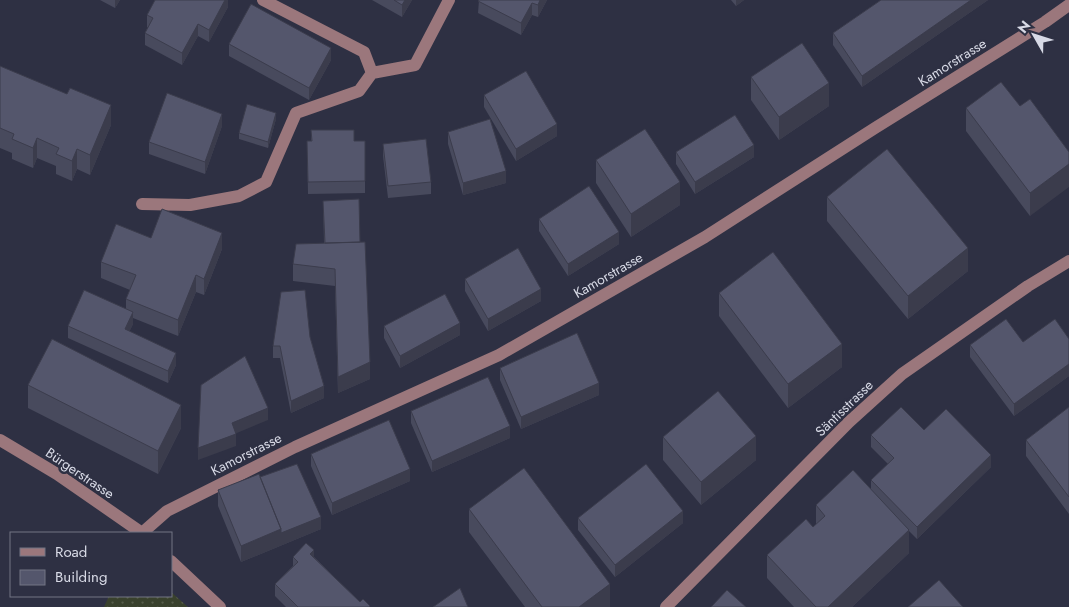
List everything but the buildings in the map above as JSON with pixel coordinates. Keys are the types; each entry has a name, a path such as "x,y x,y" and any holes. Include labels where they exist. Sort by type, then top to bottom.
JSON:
{"street":[{"path":"263,0 364,52 372,73"},
{"path":"142,204 190,205 239,196 266,182 296,113 359,91 372,73 415,66 448,0"},
{"name":"Kamorstrasse","path":"143,532 167,511 295,447 499,355 705,237 1045,22 1069,4"},
{"name":"Säntisstrasse","path":"666,607 849,422 902,374 1028,286 1069,261"},
{"name":"Bürgerstrasse","path":"0,440 57,474 141,532"},
{"path":"172,562 220,607"}],"green space":[{"path":"172,593 188,607 104,607 109,597 172,597"}]}
